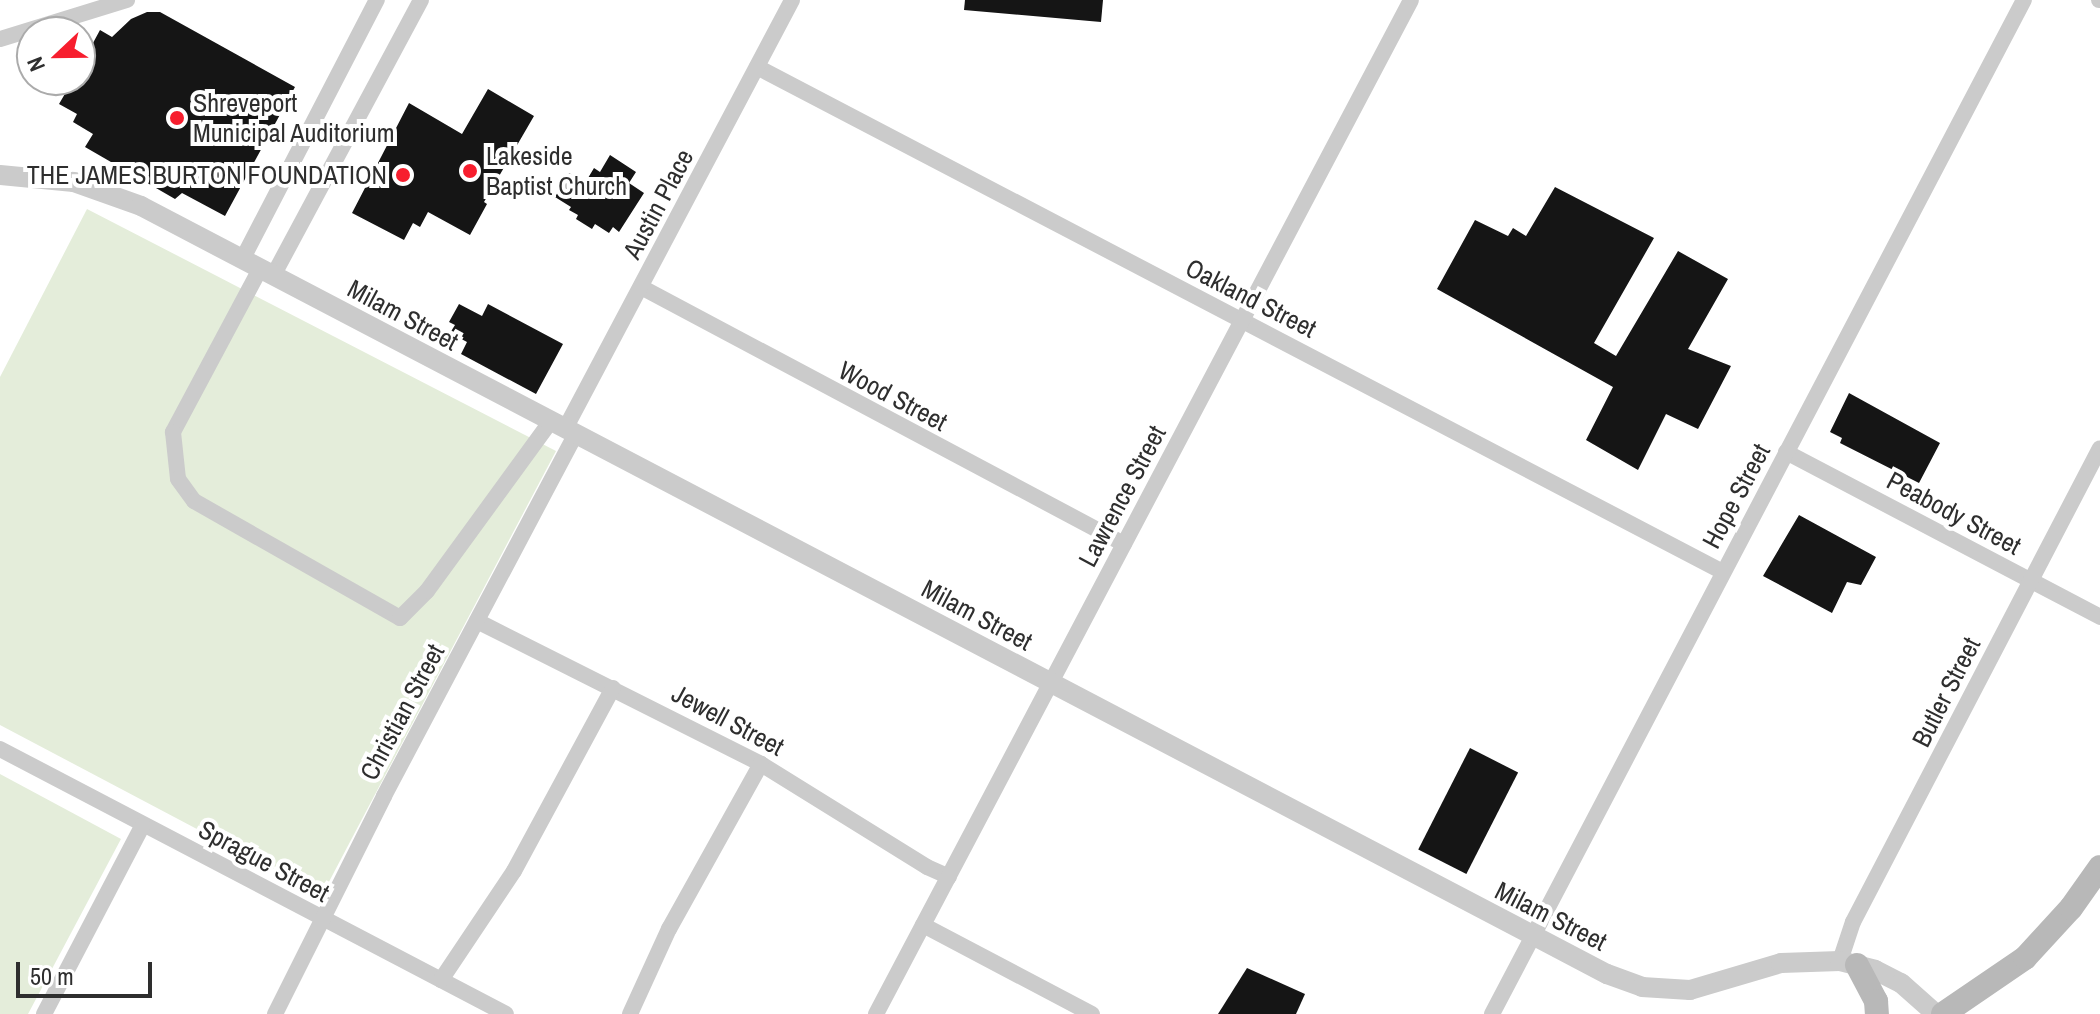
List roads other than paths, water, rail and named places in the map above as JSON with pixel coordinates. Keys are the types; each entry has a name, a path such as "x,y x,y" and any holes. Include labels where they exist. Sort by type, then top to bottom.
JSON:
{"main road":[{"path":"1943,1014 2025,958 2071,908 2100,867"},
{"path":"1848,963 1876,1001 1877,1014"}],"street":[{"path":"0,39 127,0"},
{"path":"259,268 377,0"},
{"path":"421,0 259,268 173,432 178,479 194,501 400,618 427,591 564,428"},
{"name":"Austin Place","path":"564,428 792,0"},
{"name":"Lawrence Street","path":"876,1014 1411,0"},
{"name":"Hope Street","path":"1492,1014 2024,0"},
{"name":"Oakland Street","path":"757,67 1723,572"},
{"name":"Milam Street","path":"0,175 51,178 97,188 141,206 1532,936 1624,981 1671,990 1709,987 1781,963 1848,963 1901,983 1936,1014"},
{"name":"Wood Street","path":"641,287 1124,544"},
{"name":"Christian Street","path":"275,1014 477,621 564,428"},
{"name":"Butler Street","path":"1848,963 1853,922 2100,448"},
{"name":"Peabody Street","path":"1786,452 2100,617"},
{"name":"Jewell Street","path":"477,621 761,764 927,867 949,877"},
{"path":"441,980 514,871 613,688"},
{"name":"Sprague Street","path":"0,749 506,1014"},
{"path":"630,1014 669,929 761,764"},
{"path":"44,1014 143,825"},
{"path":"923,925 1092,1014"}],"place":[{"name":"Shreveport Municipal Auditorium","path":"177,118"},
{"name":"Lakeside Baptist Church","path":"470,171"},
{"name":"THE JAMES BURTON FOUNDATION","path":"403,175"}]}
